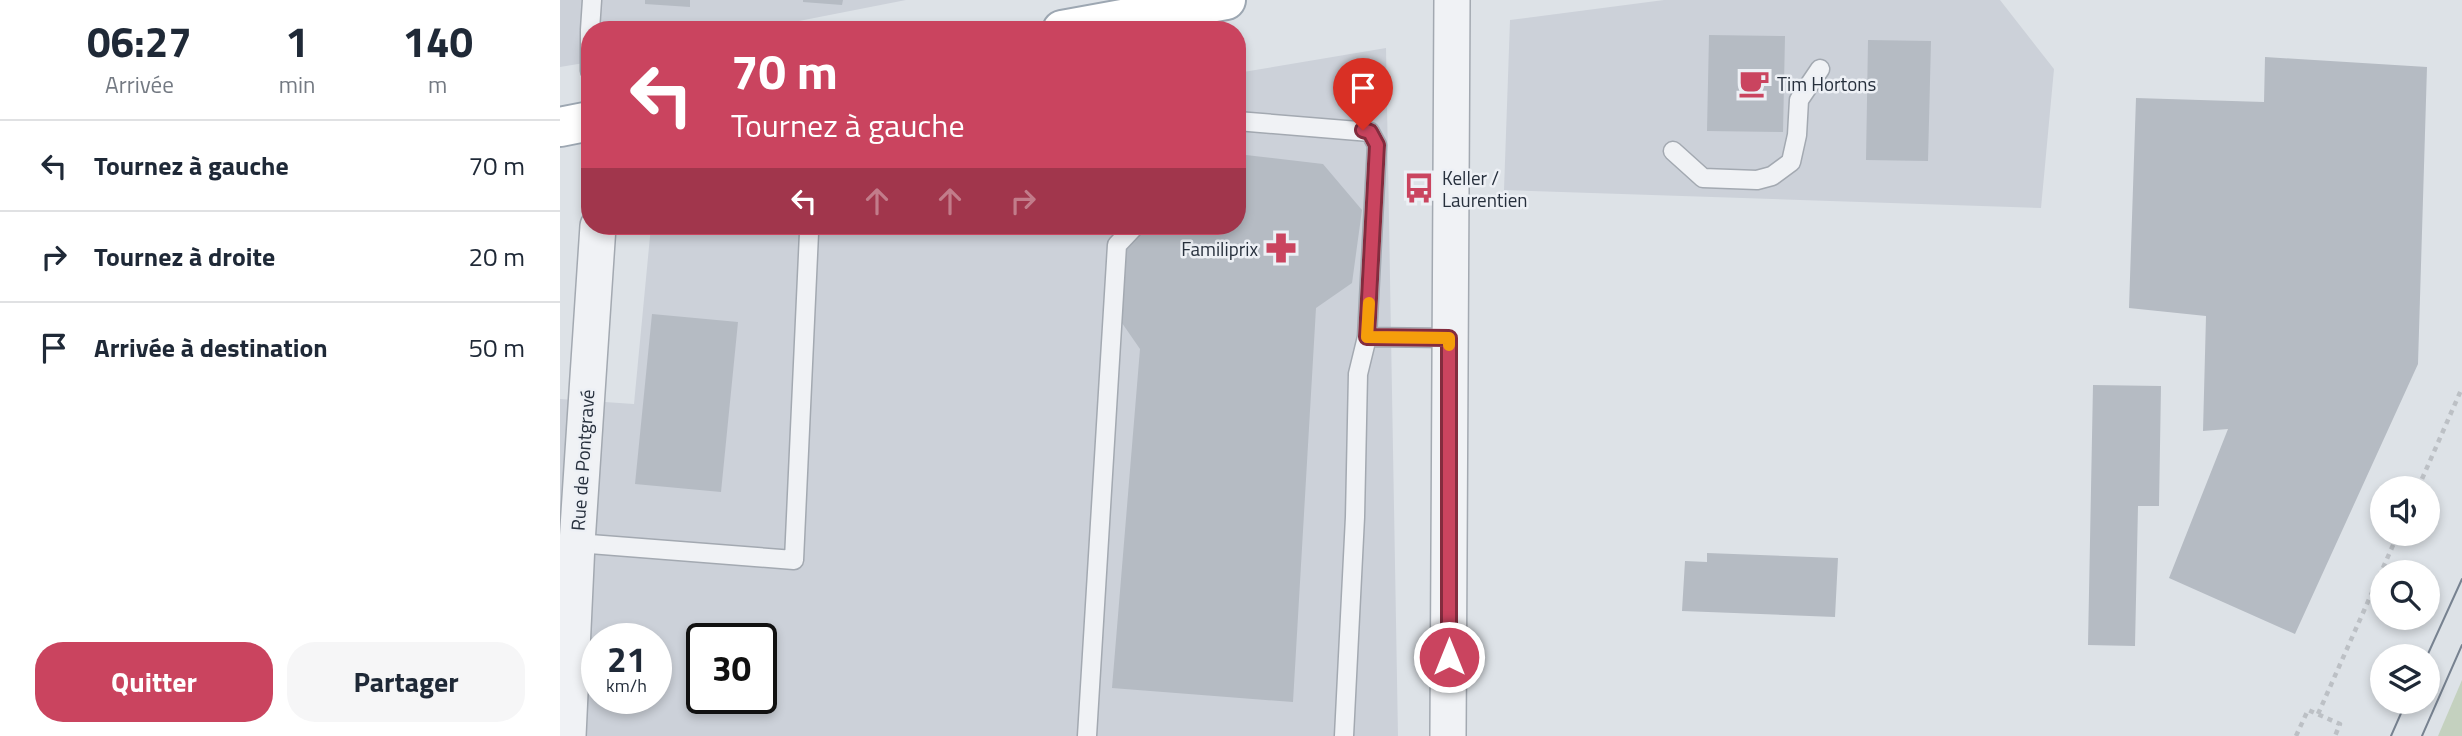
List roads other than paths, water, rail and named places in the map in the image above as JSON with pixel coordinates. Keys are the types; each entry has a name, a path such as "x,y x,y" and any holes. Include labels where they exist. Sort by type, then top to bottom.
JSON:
{"main road":[{"path":"1154,21 1226,0"},
{"path":"560,127 581,123"}],"street":[{"path":"1448,736 1452,0"},
{"name":"Rue de Pontgravé","path":"568,736 567,590 577,543 597,235"}],"lane":[{"path":"591,21 592,0"},
{"path":"1673,151 1703,178 1756,180 1772,176 1791,162 1797,135 1798,100 1820,69"},
{"path":"1246,122 1363,130 1375,137 1377,145 1367,337 1358,374 1355,517 1343,736"},
{"path":"577,543 794,560 809,235"},
{"path":"1087,736 1117,245 1126,235"},
{"path":"1367,337 1449,338"}],"tram line":[{"path":"2432,644 2462,579"},
{"path":"2422,736 2462,645"},
{"path":"2391,736 2401,714"}],"place":[{"name":"Tim Hortons","path":"1754,83"},
{"name":"Keller / Laurentien","path":"1419,188"},
{"name":"Familiprix","path":"1281,248"}]}
